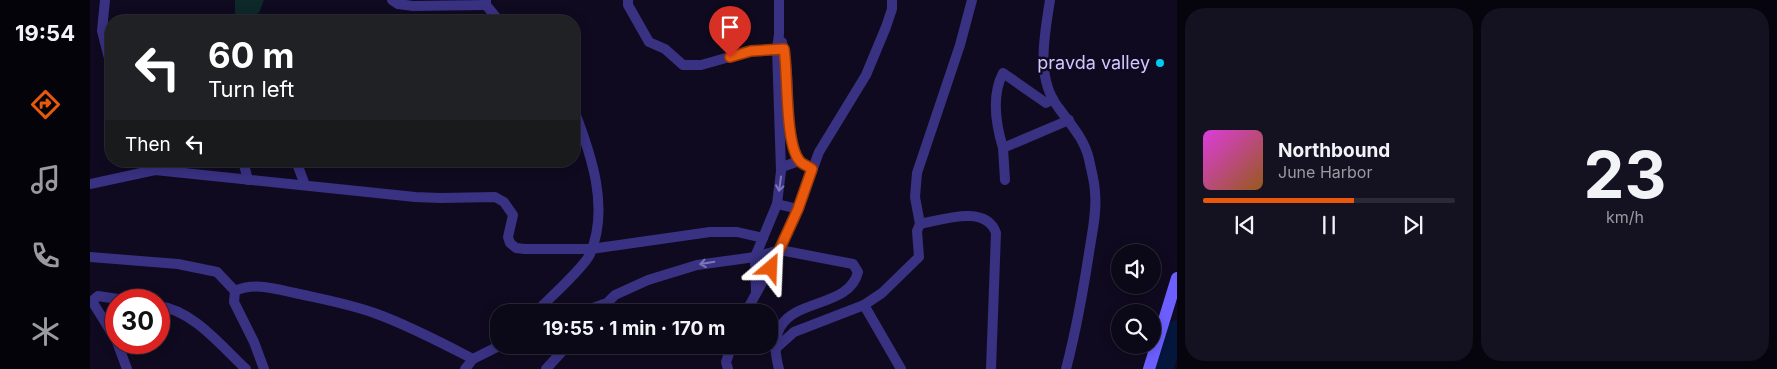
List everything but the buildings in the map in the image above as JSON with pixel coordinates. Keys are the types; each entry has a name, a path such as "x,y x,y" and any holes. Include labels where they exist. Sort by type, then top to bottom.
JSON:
{"main road":[{"path":"1149,369 1172,319 1177,278"}],"street":[{"path":"105,0 102,31 105,43"},
{"path":"392,0 398,4 413,6 486,2 495,15"},
{"path":"628,0 628,6 649,42 665,49 683,65 701,65 751,51 780,49"},
{"path":"756,292 755,257 777,204 782,167 779,0"},
{"path":"750,304 780,250 798,209 819,152 866,74 886,27 892,9 892,0"},
{"path":"778,346 794,332 864,304 882,293 919,257 917,231 920,224 915,198 917,173 922,154 937,118 972,0"},
{"path":"1050,0 1044,30 1045,75 1053,99 1080,136 1088,156 1095,191 1095,204 1084,281 1066,369"},
{"path":"780,49 794,150 799,161 812,169"},
{"path":"1005,180 1003,148 995,105 998,81 1003,73 1046,103 1053,99"},
{"path":"1003,148 1069,120"},
{"path":"544,304 590,255 598,225 598,198 589,148 580,125"},
{"path":"782,167 799,161"},
{"path":"90,184 149,167"},
{"path":"159,167 248,180 440,198 494,196 504,202 513,215 508,237 510,243 516,248 591,249 710,232 736,232 762,238"},
{"path":"245,167 248,180"},
{"path":"298,167 305,185"},
{"path":"777,204 798,209"},
{"path":"920,224 974,216 984,218 995,229 991,369"},
{"path":"603,304 615,295 641,283 697,265 755,257 780,250 853,264 858,272 857,279 848,288 787,318 781,324 778,336"},
{"path":"90,257 178,264 217,272 235,290 234,302 254,342 264,369"},
{"path":"235,290 243,287 264,287 331,300 375,313 429,336 473,359"},
{"path":"105,297 98,296 91,299 105,322"},
{"path":"864,304 901,369"},
{"path":"170,309 180,312 214,338 246,369"},
{"path":"465,369 473,359 490,350"},
{"path":"122,354 128,369"},
{"path":"546,369 560,354"},
{"path":"728,369 726,362 729,354"},
{"path":"776,354 779,369"}],"green space":[{"path":"235,0 264,0 259,13 254,15 235,15"}],"waterway":[{"path":"1163,369 1177,330"}],"place":[{"name":"pravda valley","path":"1160,63"}],"route":[{"path":"730,57 751,51 784,49 788,116 794,150 799,161 812,169 798,209 771,268"}]}
